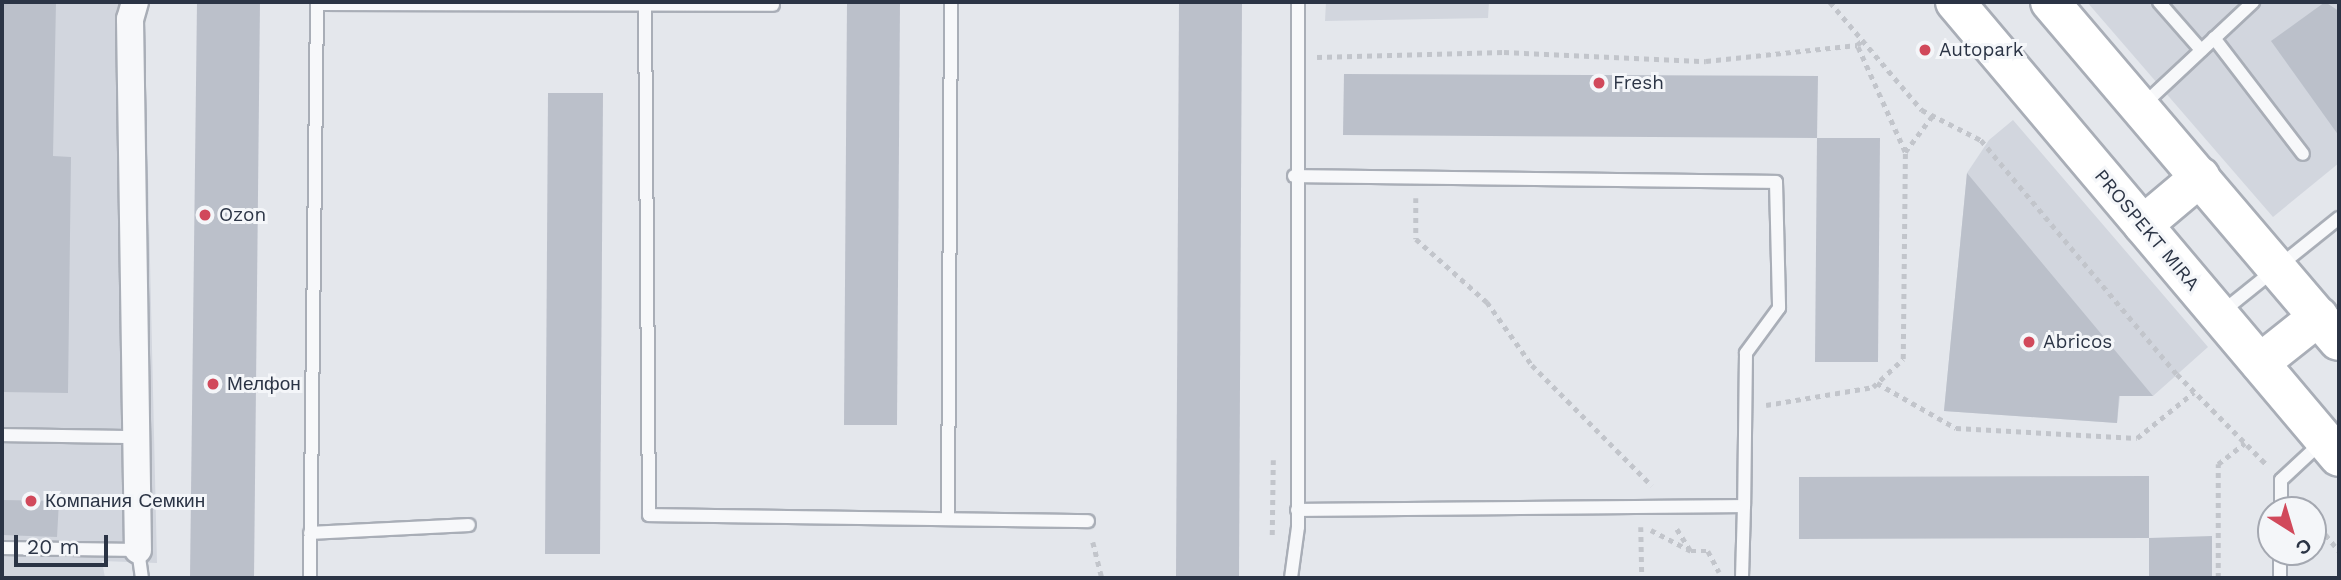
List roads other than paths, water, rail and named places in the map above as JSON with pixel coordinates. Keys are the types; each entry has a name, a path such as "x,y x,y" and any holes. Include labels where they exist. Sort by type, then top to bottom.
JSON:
{"main road":[{"name":"PROSPEKT MIRA","path":"1955,2 2332,449"},
{"path":"2050,2 2329,328 2260,363"},
{"path":"2143,225 2200,177"}],"street":[{"path":"135,2 130,19 138,550"}],"lane":[{"path":"948,516 951,2"},
{"path":"1291,578 1297,510 1294,176 1298,2"},
{"path":"2159,2 2201,50"},
{"path":"2140,107 2253,2"},
{"path":"310,578 317,3 773,5"},
{"path":"645,6 649,515 948,516 1088,521"},
{"path":"2214,38 2303,154"},
{"path":"1294,176 1776,182 1779,308 1746,353 1742,578"},
{"path":"2219,314 2339,218"},
{"path":"2,435 136,437"},
{"path":"2281,496 2281,480 2332,449"},
{"path":"1297,510 1744,506"},
{"path":"310,533 469,525"},
{"path":"2,548 138,550 142,578"}],"place":[{"name":"Autopark","path":"1925,50"},
{"name":"Fresh","path":"1599,83"},
{"name":"Ozon","path":"205,215"},
{"name":"Abricos","path":"2029,342"},
{"name":"Мелфон","path":"213,384"},
{"name":"Компания Семкин","path":"31,501"}]}
